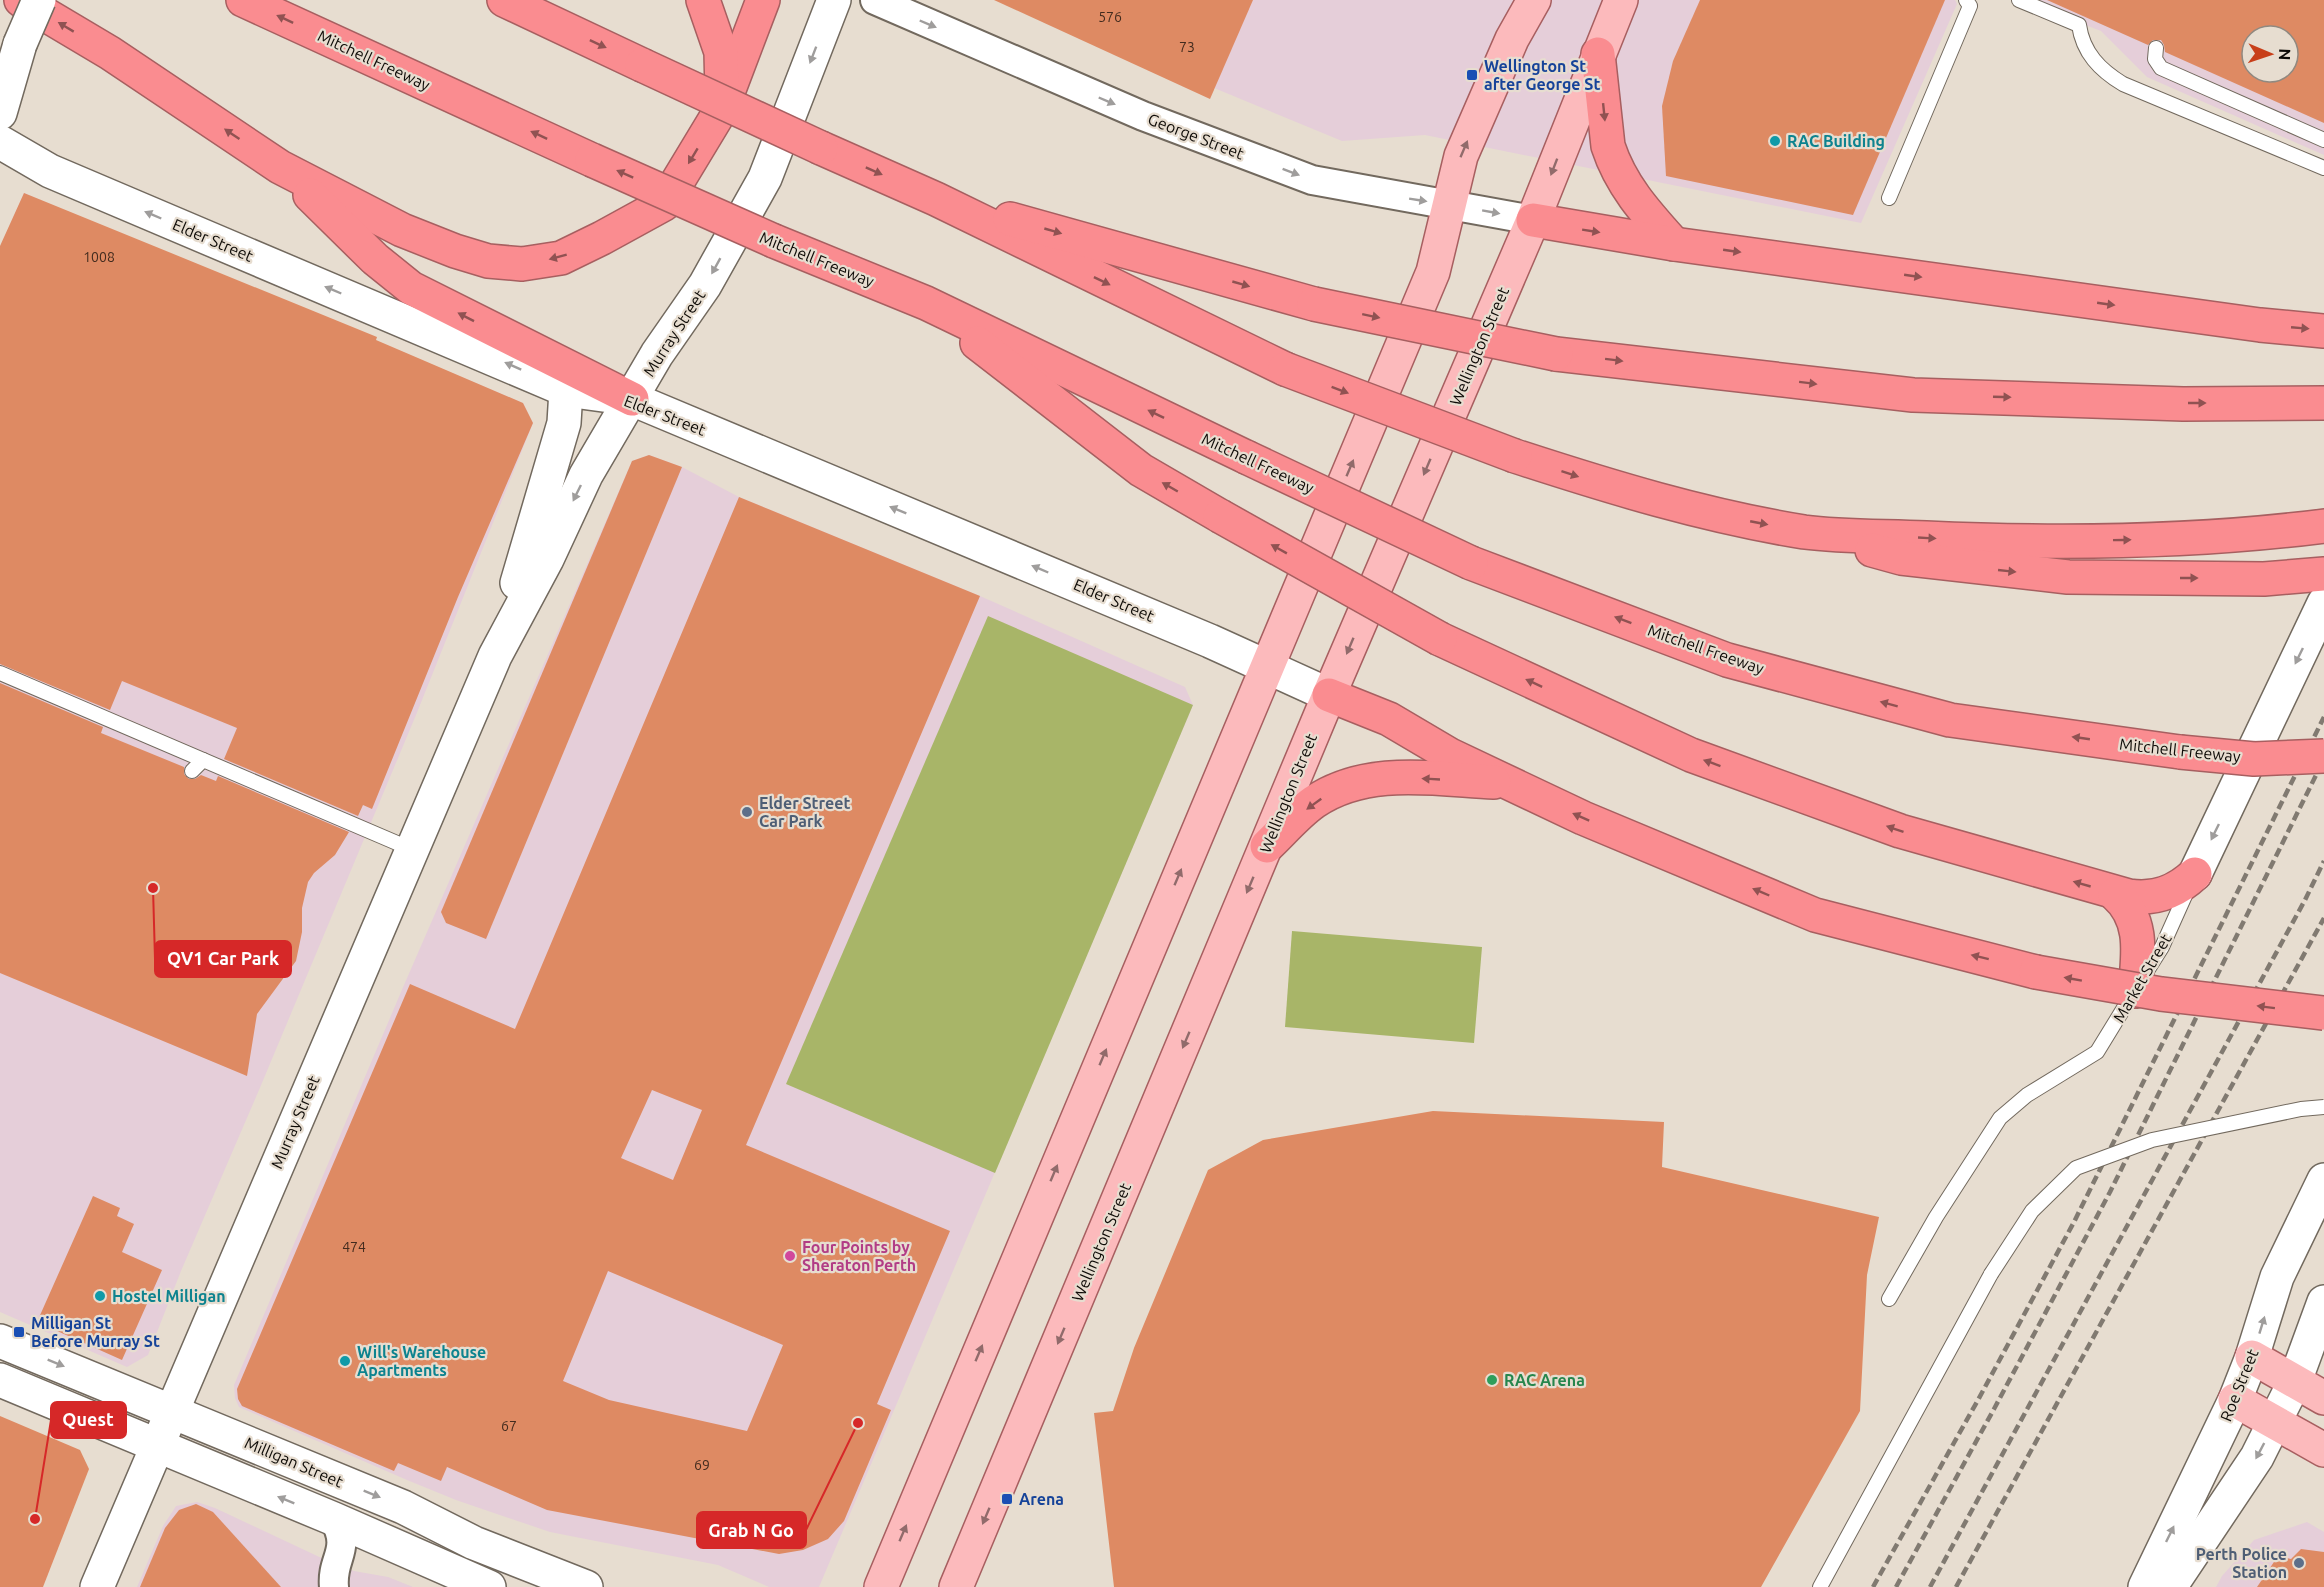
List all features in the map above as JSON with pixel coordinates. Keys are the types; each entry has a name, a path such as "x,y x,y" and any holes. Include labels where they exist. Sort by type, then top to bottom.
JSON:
{"highway":[{"path":"21,0 110,53 280,167 402,230 454,251 488,261 522,264 561,258 664,204 722,108 763,0"},
{"name":"Mitchell Freeway","path":"243,0 774,242 926,303 1471,563 1727,660 1950,720 2180,752 2253,759 2324,756"},
{"path":"504,0 821,148 936,198 1285,369 1515,456 1623,492 1680,507 1806,532 1901,558 2010,572 2068,577 2264,579 2324,574"},
{"path":"703,0 721,52 722,108"},
{"path":"1598,54 1607,138 1613,161 1619,176 1637,202 1674,244"},
{"path":"280,167 375,259 411,288 632,399"},
{"path":"936,198 1314,304 1556,354 1913,394 2183,404 2324,403"},
{"path":"1533,220 1674,244 2260,325 2324,331"},
{"path":"926,303 1141,470 1440,639 1690,755 1900,831 2115,894 2139,898 2160,896 2179,887 2195,874"},
{"path":"1806,532 2005,541 2155,540 2324,526"},
{"path":"1329,695 1389,719 1450,755 1583,818 1815,915 2036,972 2161,994 2324,1012"},
{"path":"2253,759 2324,772"},
{"path":"1266,846 1313,803 1338,789 1366,780 1394,777 1511,783"},
{"path":"2115,894 2131,911 2137,931 2135,992"}],"main road":[{"path":"0,113 20,44 39,0"},
{"name":"Murray Street","path":"96,1587 495,656 547,559 586,475 657,354 705,285 765,178 834,0"},
{"path":"881,1587 1433,272 1461,156 1512,39 1534,0"},
{"name":"Wellington Street","path":"956,1587 1329,695 1533,220 1621,0"},
{"name":"Elder Street","path":"0,142 50,171 566,390 632,399 963,536 1210,641 1329,695"},
{"name":"Murray Street","path":"495,656 562,437 566,410 566,390 562,378 554,364 537,351"},
{"name":"Market Street","path":"2195,874 2324,603"},
{"name":"Roe Street","path":"2145,1587 2235,1400 2252,1357 2277,1277 2324,1180"},
{"path":"2170,1587 2257,1458 2295,1381 2324,1302"},
{"name":"Milligan Street","path":"0,1341 403,1507 474,1544 586,1587"},
{"path":"2252,1357 2324,1398"},
{"path":"0,1380 334,1519 489,1587"},
{"path":"2235,1400 2324,1450"}],"street":[{"name":"George Street","path":"875,0 1143,116 1312,180 1533,220"},
{"path":"334,1519 342,1533 342,1547 333,1576 334,1587"}],"lane":[{"path":"1889,198 1970,6 1966,0"},
{"path":"2019,0 2079,26 2090,57 2123,84 2324,168"},
{"path":"2156,48 2155,59 2161,68 2324,140"},
{"path":"0,673 411,849"},
{"path":"192,771 203,760"},
{"name":"Market Street","path":"1888,1299 1936,1217 2000,1118 2013,1105 2097,1052 2162,947 2195,874"},
{"path":"1820,1587 1991,1274 2032,1211 2076,1168 2152,1140 2301,1109 2324,1107"}],"shaded area":[{"path":"1002,0 1955,0 1957,4 1861,223 1425,135 1342,141"},
{"path":"2020,0 2324,0 2324,155 2147,77 2101,31"},
{"path":"24,193 523,403 533,423 416,715 181,1271 148,1355 127,1367 0,1312 0,247"},
{"path":"649,455 682,467 739,497 980,596 1185,687 1193,705 819,1587 769,1587 718,1565 550,1532 456,1500 407,1480 239,1407 235,1398 234,1385 404,985 632,461"},
{"path":"197,1502 215,1508 330,1562 354,1571 388,1577 413,1587 137,1587 163,1526 176,1506"},
{"path":"2307,1522 2324,1532 2324,1587 2216,1587 2222,1576 2254,1540"}],"green space":[{"path":"988,616 1193,705 995,1173 786,1084"},
{"path":"1292,931 1482,947 1474,1043 1285,1027"}],"building":[{"path":"994,0 1253,0 1210,99"},
{"name":"RAC Building","path":"1700,0 1945,0 1853,215 1666,176 1662,106 1673,61"},
{"path":"2047,0 2324,0 2324,123 2165,52 2161,40 2153,40 2148,45"},
{"path":"24,193 377,337 376,340 523,403 533,423 458,597 372,809 363,805 358,816 224,759 237,728 122,681 110,710 0,664 0,246"},
{"path":"649,455 682,467 486,939 446,923 441,912 632,461"},
{"path":"739,497 980,596 746,1145 950,1231 877,1404 891,1410 844,1521 828,1539 803,1550 779,1554 547,1510 447,1467 441,1481 398,1463 394,1471 242,1406 238,1399 237,1389 410,984 515,1029","holes":["652,1090 702,1110 673,1180 621,1158","608,1271 783,1345 747,1431 609,1400 563,1381"]},
{"path":"0,683 103,727 101,733 184,767 184,774 189,779 195,779 201,775 216,781 218,776 349,832 335,855 314,873 308,882 302,908 302,932 296,961 257,1014 247,1076 0,973"},
{"name":"RAC Arena","path":"1433,1111 1664,1122 1662,1167 1879,1217 1867,1275 1860,1411 1761,1587 1114,1587 1094,1413 1113,1411 1134,1348 1208,1170 1263,1140"},
{"name":"Hostel Milligan","path":"93,1196 120,1208 117,1216 134,1224 122,1252 162,1270 122,1360 37,1322"},
{"path":"0,1416 80,1450 89,1469 43,1587 0,1587"},
{"path":"196,1504 213,1512 281,1587 140,1587 165,1528 179,1510"},
{"name":"Perth Police Station","path":"2301,1549 2324,1552 2324,1587 2257,1587 2278,1556 2291,1559"}],"railway":[{"path":"1873,1587 2074,1222 2324,717"},
{"path":"1896,1587 2110,1192 2324,759"},
{"path":"1930,1587 2305,900 2324,861"},
{"path":"1956,1587 2324,918"}],"place":[{"name":"Wellington St after George St","path":"1472,75"},
{"name":"RAC Building","path":"1775,141"},
{"name":"Elder Street Car Park","path":"747,812"},
{"name":"QV1 Car Park","path":"153,888"},
{"name":"Four Points by Sheraton Perth","path":"790,1256"},
{"name":"Hostel Milligan","path":"100,1296"},
{"name":"Milligan St Before Murray St","path":"19,1332"},
{"name":"Will's Warehouse Apartments","path":"345,1361"},
{"name":"RAC Arena","path":"1492,1380"},
{"name":"Grab N Go","path":"858,1423"},
{"name":"Arena","path":"1007,1499"},
{"name":"Quest","path":"35,1519"},
{"name":"Perth Police Station","path":"2299,1563"}]}
